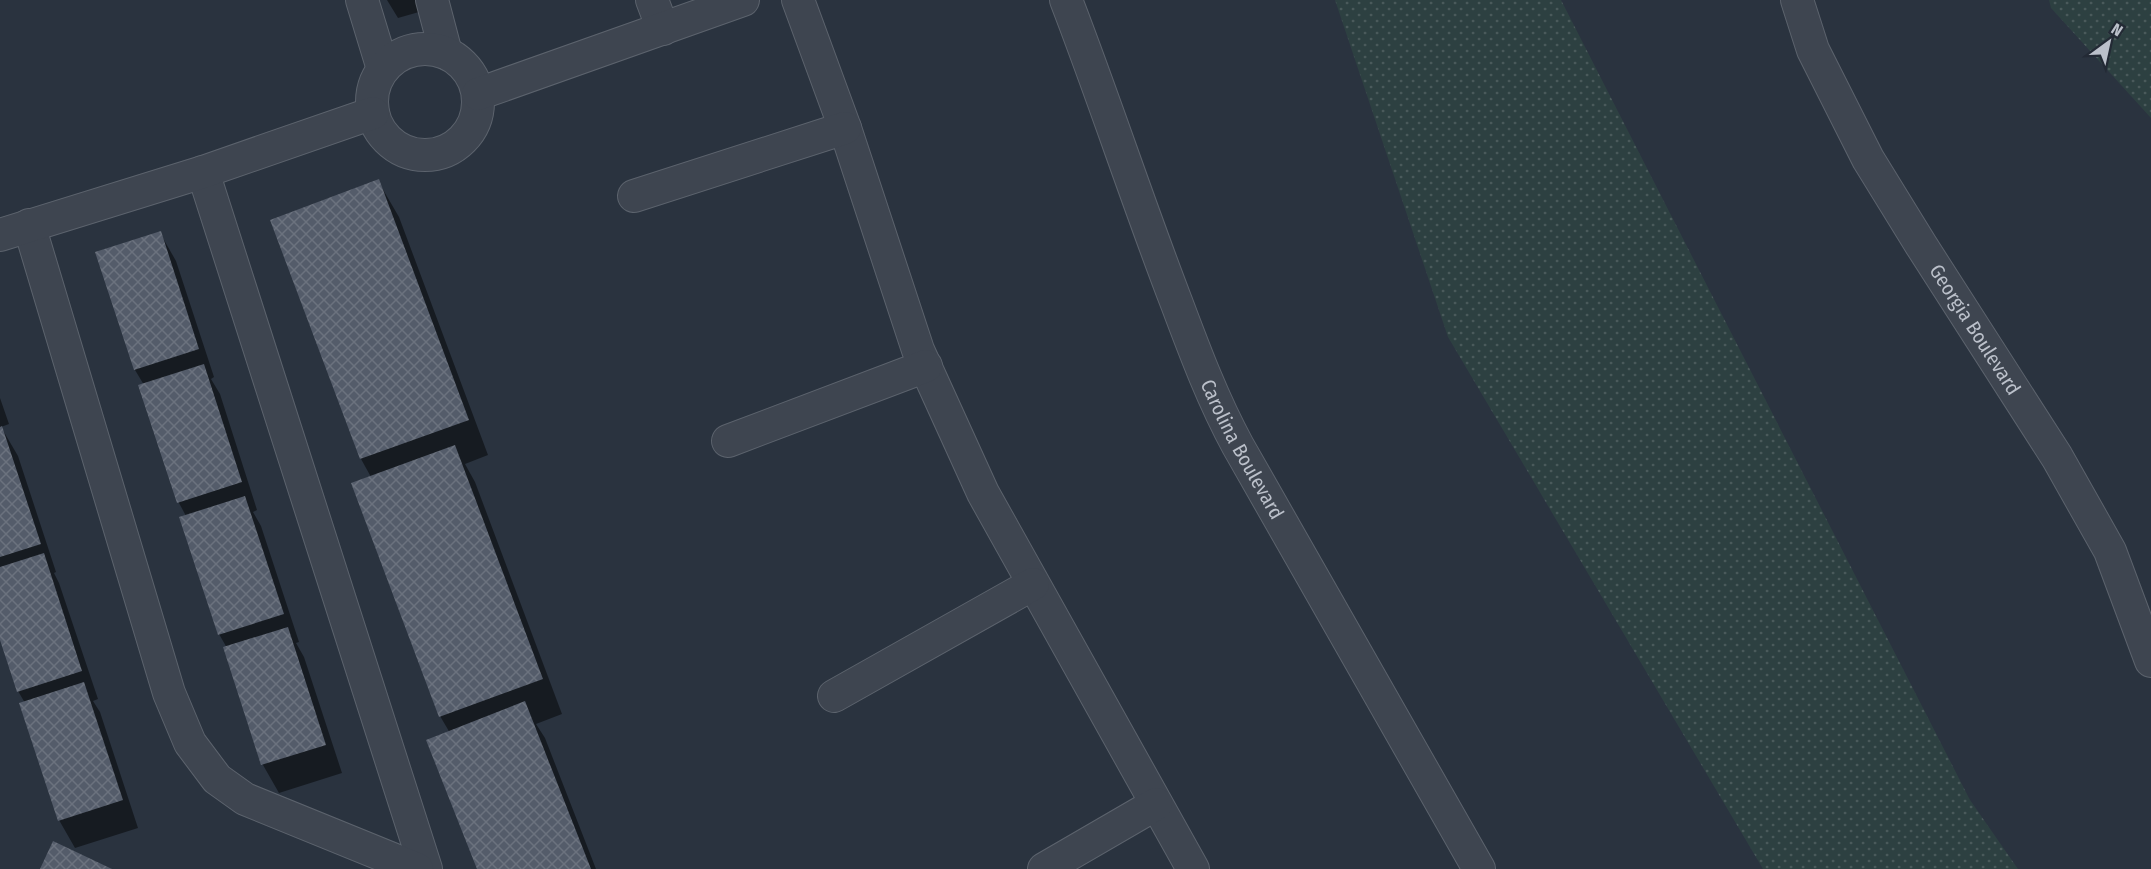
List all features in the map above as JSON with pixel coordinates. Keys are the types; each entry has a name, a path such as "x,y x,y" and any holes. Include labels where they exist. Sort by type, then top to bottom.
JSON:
{"street":[{"path":"362,0 383,69"},
{"path":"432,0 446,53"},
{"path":"652,0 663,29"},
{"path":"478,94 743,0"},
{"path":"798,0 845,128 918,350 983,493 1193,869"},
{"name":"Carolina Boulevard","path":"1066,0 1161,263 1219,409 1479,869"},
{"name":"Georgia Boulevard","path":"1797,0 1814,50 1868,159 2057,457 2110,551 2151,662"},
{"path":"429,49 446,53 461,63 472,77 478,94 478,112 472,129 460,143 444,152 426,155 408,152 392,143 380,129 373,113 372,98 376,82 383,69 396,57 412,50 429,49"},
{"path":"0,235 203,172 373,113"},
{"path":"634,196 845,128"},
{"path":"203,172 426,869"},
{"path":"29,225 169,693 190,743 217,779 245,799 417,869"},
{"path":"728,441 926,366"},
{"path":"834,696 1033,584"},
{"path":"1044,869 1156,804"}],"shaded area":[{"path":"1335,0 1561,0 1970,800 2018,869 1763,869 1448,337"},
{"path":"2049,0 2151,0 2151,118 2051,8"}],"building":[{"path":"379,179 469,420 360,459 270,220"},
{"path":"161,231 199,349 134,370 95,252"},
{"path":"204,364 242,482 177,503 138,385"},
{"path":"2,426 41,544 0,557 0,427"},
{"path":"455,445 543,679 439,717 351,483"},
{"path":"245,496 284,614 218,635 179,517"},
{"path":"44,553 82,671 17,692 0,640 0,567"},
{"path":"288,627 326,745 261,765 223,647"},
{"path":"84,682 123,800 58,821 19,703"},
{"path":"525,701 591,869 477,869 426,740"},
{"path":"53,841 112,869 40,869"}]}
